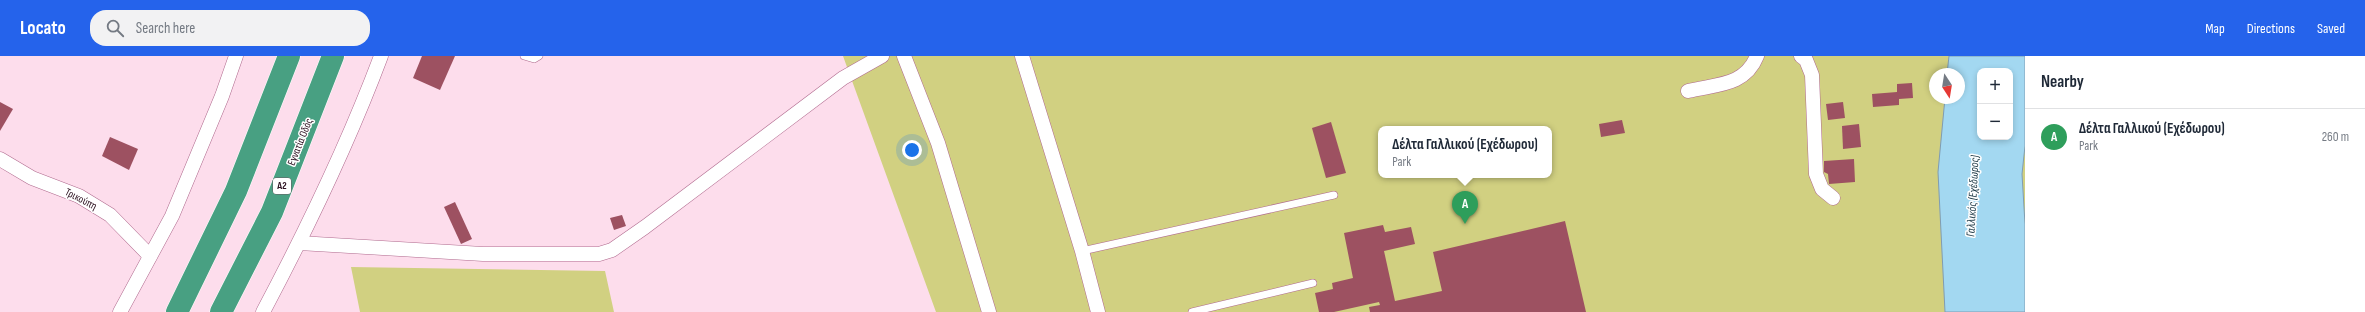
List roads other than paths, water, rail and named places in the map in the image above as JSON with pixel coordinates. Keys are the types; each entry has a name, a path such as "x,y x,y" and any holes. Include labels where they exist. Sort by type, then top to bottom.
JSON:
{"highway":[{"path":"177,312 236,191 289,56"},
{"name":"Εγνατία Οδός","path":"221,312 272,212 333,56"}],"street":[{"path":"120,312 172,216 222,96 236,56"},
{"path":"263,312 299,243 368,92 381,56"},
{"path":"299,243 483,254 599,254 612,250 843,78 882,56"},
{"path":"904,56 938,143 989,312"},
{"path":"1022,56 1082,251 1098,312"},
{"path":"1688,91 1738,80 1748,72 1757,56"},
{"path":"1801,56 1806,60 1812,75 1816,174 1822,189 1833,198"},
{"name":"Τρικούπη","path":"0,159 32,178 79,196 110,216 150,256"}],"lane":[{"path":"524,56 534,59 539,56"},
{"path":"1082,251 1334,195"},
{"path":"1192,312 1313,283"}],"water":[{"name":"Γαλλικός (Εχέδωρος)","path":"1949,56 2025,56 2025,146 2022,174 2025,224 2025,312 1945,312 1938,172 1944,104 1965,104 1965,68 1948,68"}],"place":[{"name":"Δέλτα Γαλλικού (Εχέδωρου)","path":"1465,224"}]}
